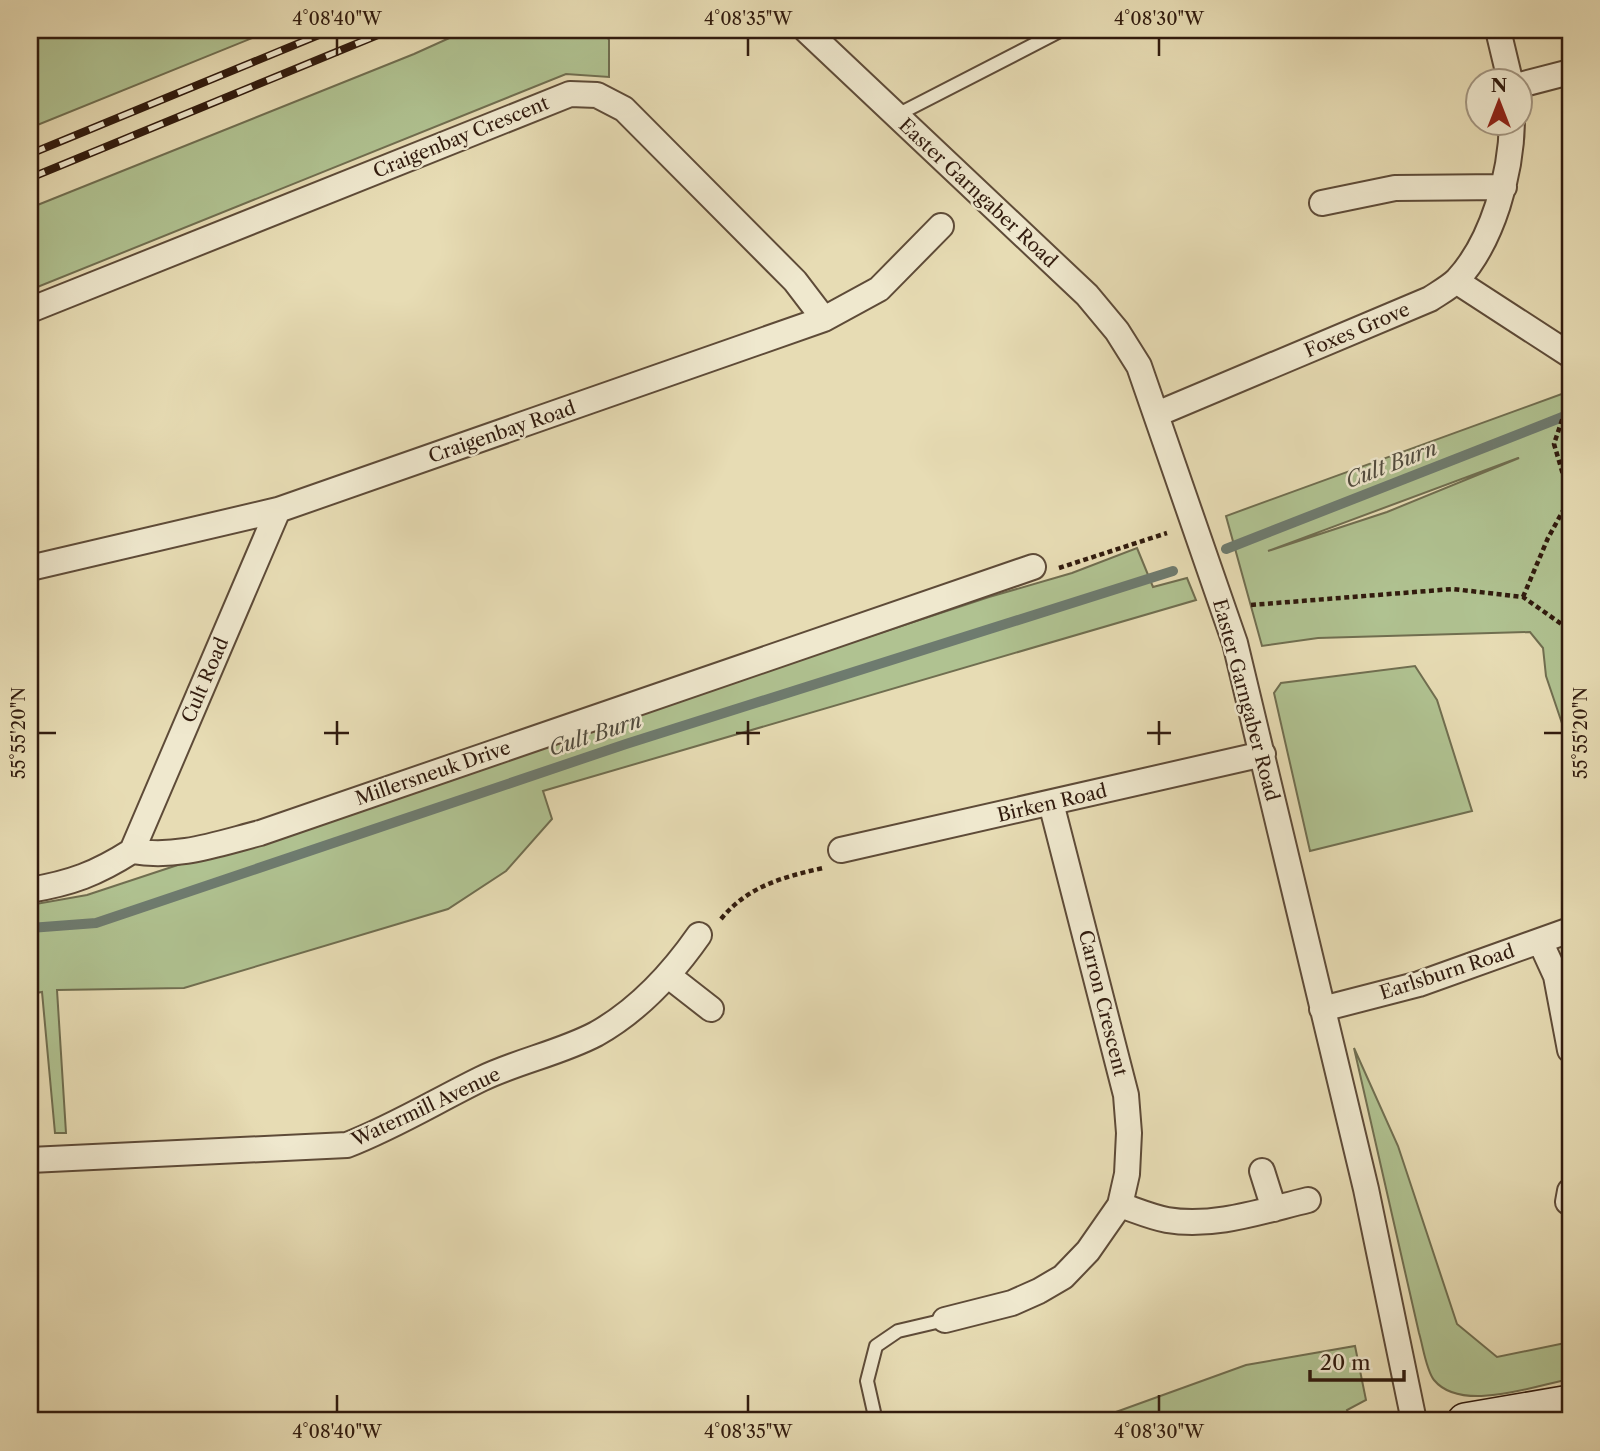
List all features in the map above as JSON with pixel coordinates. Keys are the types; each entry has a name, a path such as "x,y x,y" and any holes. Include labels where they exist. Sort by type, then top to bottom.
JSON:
{"main road":[{"path":"1465,1421 1570,1403"}],"street":[{"name":"Easter Garngaber Road","path":"806,30 1087,295 1117,331 1139,366 1222,607 1262,754 1371,1215 1414,1421"},
{"path":"1498,30 1507,66"},
{"path":"1534,82 1570,72"},
{"name":"Craigenbay Crescent","path":"30,310 570,94 597,94 624,109 795,281 824,319"},
{"name":"Foxes Grove","path":"1157,414 1430,299 1456,281 1475,255 1504,187 1510,169 1512,136"},
{"path":"1322,203 1395,188 1504,187"},
{"name":"Craigenbay Road","path":"30,568 278,510 824,319 879,289 941,226"},
{"path":"1456,281 1570,355"},
{"name":"Cult Road","path":"132,850 278,510"},
{"name":"Millersneuk Drive","path":"132,850 156,855 186,853 260,833 1033,567"},
{"name":"Birken Road","path":"841,849 1262,754"},
{"name":"Carron Crescent","path":"944,1320 1012,1303 1063,1277 1088,1251 1119,1205 1127,1174 1129,1133 1126,1095 1051,803"},
{"path":"30,890 61,885 99,872 132,850"},
{"name":"Earlsburn Road","path":"1322,1009 1419,984 1570,930"},
{"name":"Watermill Avenue","path":"30,1160 347,1145 376,1134 484,1077 595,1034 629,1011 670,977 699,935"},
{"path":"1540,941 1556,975 1570,1050"},
{"path":"670,977 711,1009"},
{"path":"1262,1171 1274,1209"},
{"path":"1119,1205 1164,1220 1191,1223 1214,1221 1308,1200"}],"lane":[{"path":"895,116 1062,30"},
{"path":"876,1421 867,1381 876,1346 898,1331 944,1320"}],"path":[{"path":"1523,597 1548,538 1570,498 1554,444 1569,399"},
{"path":"1033,567 1037,575 1194,524"},
{"path":"1222,607 1453,589 1523,597 1570,630"},
{"path":"699,935 706,938 731,907 759,886 780,878 845,863 841,849"}],"green space":[{"path":"30,30 272,30 30,128"},
{"path":"467,30 604,30 609,40 609,77 566,74 30,290 30,208 414,54"},
{"path":"1570,391 1570,747 1546,676 1543,648 1530,632 1318,638 1262,646 1226,516","holes":["1519,458 1387,512 1268,551"]},
{"path":"1137,548 1153,587 1187,578 1196,600 543,791 552,819 506,871 448,909 184,988 57,990 66,1133 55,1133 42,992 30,994 30,905 87,895 989,597 1072,573"},
{"path":"1415,666 1437,700 1472,811 1310,851 1274,693 1281,683"},
{"path":"1354,1048 1398,1146 1457,1324 1497,1357 1570,1342 1570,1379 1518,1391 1479,1396 1446,1390 1431,1376"},
{"path":"1355,1346 1366,1400 1347,1410 1350,1419 1091,1421 1246,1365"}],"waterway":[{"name":"Cult Burn","path":"1226,549 1570,414"},
{"name":"Cult Burn","path":"30,928 96,923 626,744 1173,571"}],"railway":[{"path":"30,154 331,30"},
{"path":"30,178 390,30"}]}
